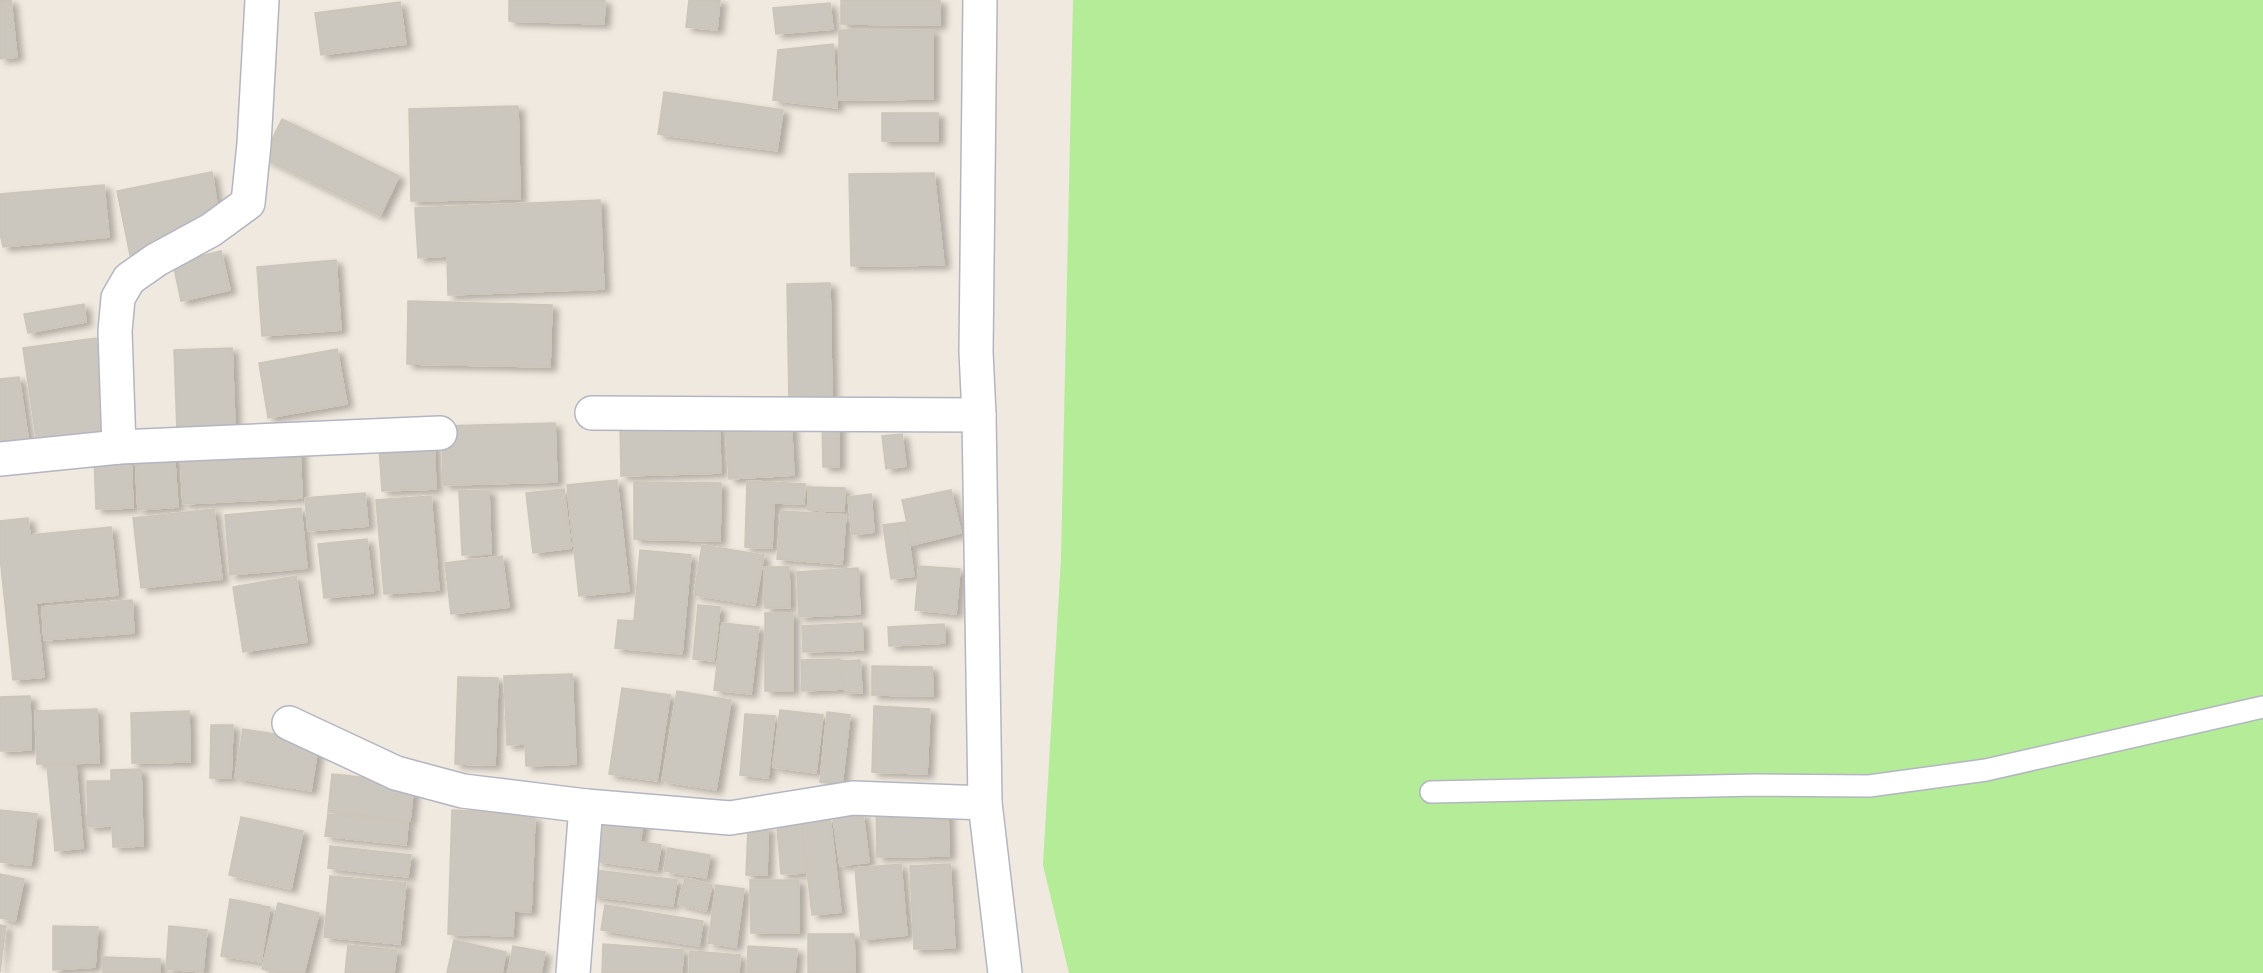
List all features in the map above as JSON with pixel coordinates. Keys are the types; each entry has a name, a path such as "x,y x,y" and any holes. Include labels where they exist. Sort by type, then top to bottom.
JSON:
{"street":[{"path":"119,447 115,331 118,298 129,279 156,260 211,230 248,203 254,144 261,0"},
{"path":"980,0 976,352 985,803 1005,973"},
{"path":"592,413 979,416"},
{"path":"0,459 119,447 440,433"},
{"path":"288,723 396,773 463,791 586,806 730,818 852,798 985,803"},
{"path":"573,973 586,806"}],"lane":[{"path":"1431,792 1869,786 1986,770 2263,707"}],"green space":[{"path":"1073,0 2263,0 2263,973 1069,973 1043,865 1061,559"}],"building":[{"path":"0,0 11,0 17,57 0,59"},
{"path":"509,0 605,0 604,24 509,21"},
{"path":"689,0 720,0 717,30 686,27"},
{"path":"841,0 940,0 940,25 841,24"},
{"path":"400,2 406,44 321,55 315,13"},
{"path":"830,3 833,29 776,34 773,8"},
{"path":"839,30 933,30 933,99 839,100"},
{"path":"833,44 837,108 773,100 778,50"},
{"path":"664,92 783,110 777,151 658,134"},
{"path":"518,106 520,199 411,201 409,109"},
{"path":"882,113 938,113 938,141 882,141"},
{"path":"282,119 399,176 380,216 263,158"},
{"path":"212,172 219,217 131,260 117,191"},
{"path":"934,173 944,265 851,266 849,174"},
{"path":"104,185 109,237 3,247 0,233 0,194"},
{"path":"600,200 604,289 448,295 447,256 418,258 415,208"},
{"path":"221,251 230,290 181,301 173,263"},
{"path":"336,260 341,330 262,336 257,267"},
{"path":"830,283 832,402 789,403 787,284"},
{"path":"408,301 552,305 550,367 407,364"},
{"path":"84,304 86,322 28,333 24,314"},
{"path":"96,338 110,434 37,444 23,348"},
{"path":"232,348 235,427 177,430 174,350"},
{"path":"337,349 347,404 268,418 259,363"},
{"path":"19,377 29,444 0,448 0,379"},
{"path":"791,418 794,475 729,479 725,422"},
{"path":"719,420 721,473 621,476 620,423"},
{"path":"822,420 839,420 839,467 823,467"},
{"path":"555,423 557,482 443,485 442,426"},
{"path":"902,434 906,466 886,469 882,436"},
{"path":"434,443 436,489 382,491 379,446"},
{"path":"300,445 302,498 183,504 180,451"},
{"path":"174,450 178,507 138,510 135,452"},
{"path":"131,455 133,508 96,509 94,456"},
{"path":"617,480 629,591 579,596 567,485"},
{"path":"747,481 805,484 804,504 774,503 772,548 745,547"},
{"path":"634,482 721,483 720,541 634,539"},
{"path":"808,487 845,488 844,511 808,510"},
{"path":"564,489 571,548 533,553 526,493"},
{"path":"489,490 491,554 462,555 459,491"},
{"path":"951,490 961,533 912,545 902,500"},
{"path":"365,493 368,526 308,531 305,498"},
{"path":"871,494 874,532 852,535 848,497"},
{"path":"431,496 439,590 384,594 376,500"},
{"path":"301,508 307,568 230,575 225,515"},
{"path":"214,509 222,579 141,588 133,518"},
{"path":"781,511 846,515 842,564 777,559"},
{"path":"28,518 30,535 111,527 118,595 36,603 44,677 13,680 0,557 0,521"},
{"path":"906,522 914,576 891,579 883,525"},
{"path":"367,539 373,593 324,598 318,544"},
{"path":"702,545 764,555 755,605 694,595"},
{"path":"640,550 691,555 682,654 615,648 618,620 634,621"},
{"path":"502,556 509,607 451,614 445,563"},
{"path":"919,566 960,569 956,614 915,610"},
{"path":"764,567 789,567 790,608 765,608"},
{"path":"858,568 860,614 799,617 797,572"},
{"path":"296,576 307,642 243,652 233,587"},
{"path":"132,600 134,633 44,640 42,607"},
{"path":"698,605 720,607 714,661 693,659"},
{"path":"765,613 793,613 793,691 765,691"},
{"path":"722,623 759,627 751,694 714,690"},
{"path":"862,623 863,650 803,652 802,626"},
{"path":"944,624 945,643 889,646 888,627"},
{"path":"841,659 843,689 802,691 801,660"},
{"path":"860,660 862,693 845,693 842,661"},
{"path":"872,666 932,667 933,696 872,695"},
{"path":"572,674 576,764 526,766 525,744 507,745 504,676"},
{"path":"458,677 498,678 495,765 455,764"},
{"path":"622,688 670,695 657,781 609,774"},
{"path":"677,691 731,700 716,790 662,781"},
{"path":"30,696 31,750 0,751 0,697"},
{"path":"874,706 930,709 927,774 872,772"},
{"path":"97,709 99,763 37,764 35,711"},
{"path":"780,710 823,715 816,773 773,767"},
{"path":"189,711 190,762 132,763 131,713"},
{"path":"827,712 850,715 842,785 820,782"},
{"path":"745,714 775,716 768,778 740,775"},
{"path":"211,725 233,725 231,778 210,778"},
{"path":"243,729 319,741 311,791 235,778"},
{"path":"47,765 76,766 83,848 55,851"},
{"path":"141,769 143,846 113,847 112,826 88,827 87,781 111,781 111,770"},
{"path":"332,774 414,783 410,821 328,812"},
{"path":"948,809 949,856 877,857 876,810"},
{"path":"0,810 37,814 31,865 0,862"},
{"path":"452,810 522,813 522,816 535,817 531,912 514,911 513,936 448,934"},
{"path":"603,813 644,819 640,842 661,845 657,870 596,861"},
{"path":"863,813 869,862 840,866 833,817"},
{"path":"328,814 408,823 406,845 325,836"},
{"path":"241,817 303,831 291,889 229,875"},
{"path":"830,817 841,912 812,915 801,820"},
{"path":"802,824 806,873 781,874 777,826"},
{"path":"748,827 768,827 767,875 746,875"},
{"path":"330,846 411,855 408,877 328,868"},
{"path":"668,848 710,855 706,878 664,871"},
{"path":"901,864 907,935 861,940 855,868"},
{"path":"950,864 955,948 914,949 910,866"},
{"path":"595,870 677,880 673,906 592,896"},
{"path":"0,874 24,879 15,921 0,918"},
{"path":"330,876 406,883 400,944 324,937"},
{"path":"685,878 712,885 706,911 678,904"},
{"path":"750,880 799,880 799,933 751,933"},
{"path":"716,885 744,889 736,947 708,943"},
{"path":"230,899 270,907 261,962 221,956"},
{"path":"278,903 319,913 304,973 278,973 262,969"},
{"path":"605,905 703,921 699,946 601,930"},
{"path":"0,925 6,926 0,972"},
{"path":"53,926 98,927 95,967 53,970"},
{"path":"169,926 207,930 203,972 166,969"},
{"path":"808,934 854,934 855,973 808,973"},
{"path":"454,940 506,952 502,973 447,973"},
{"path":"603,944 683,950 682,973 602,973"},
{"path":"348,945 397,950 394,973 345,973"},
{"path":"513,946 545,952 541,973 508,973"},
{"path":"748,946 797,949 795,973 747,973"},
{"path":"690,951 740,955 739,973 689,973"},
{"path":"103,957 160,959 160,973 103,973"}]}
